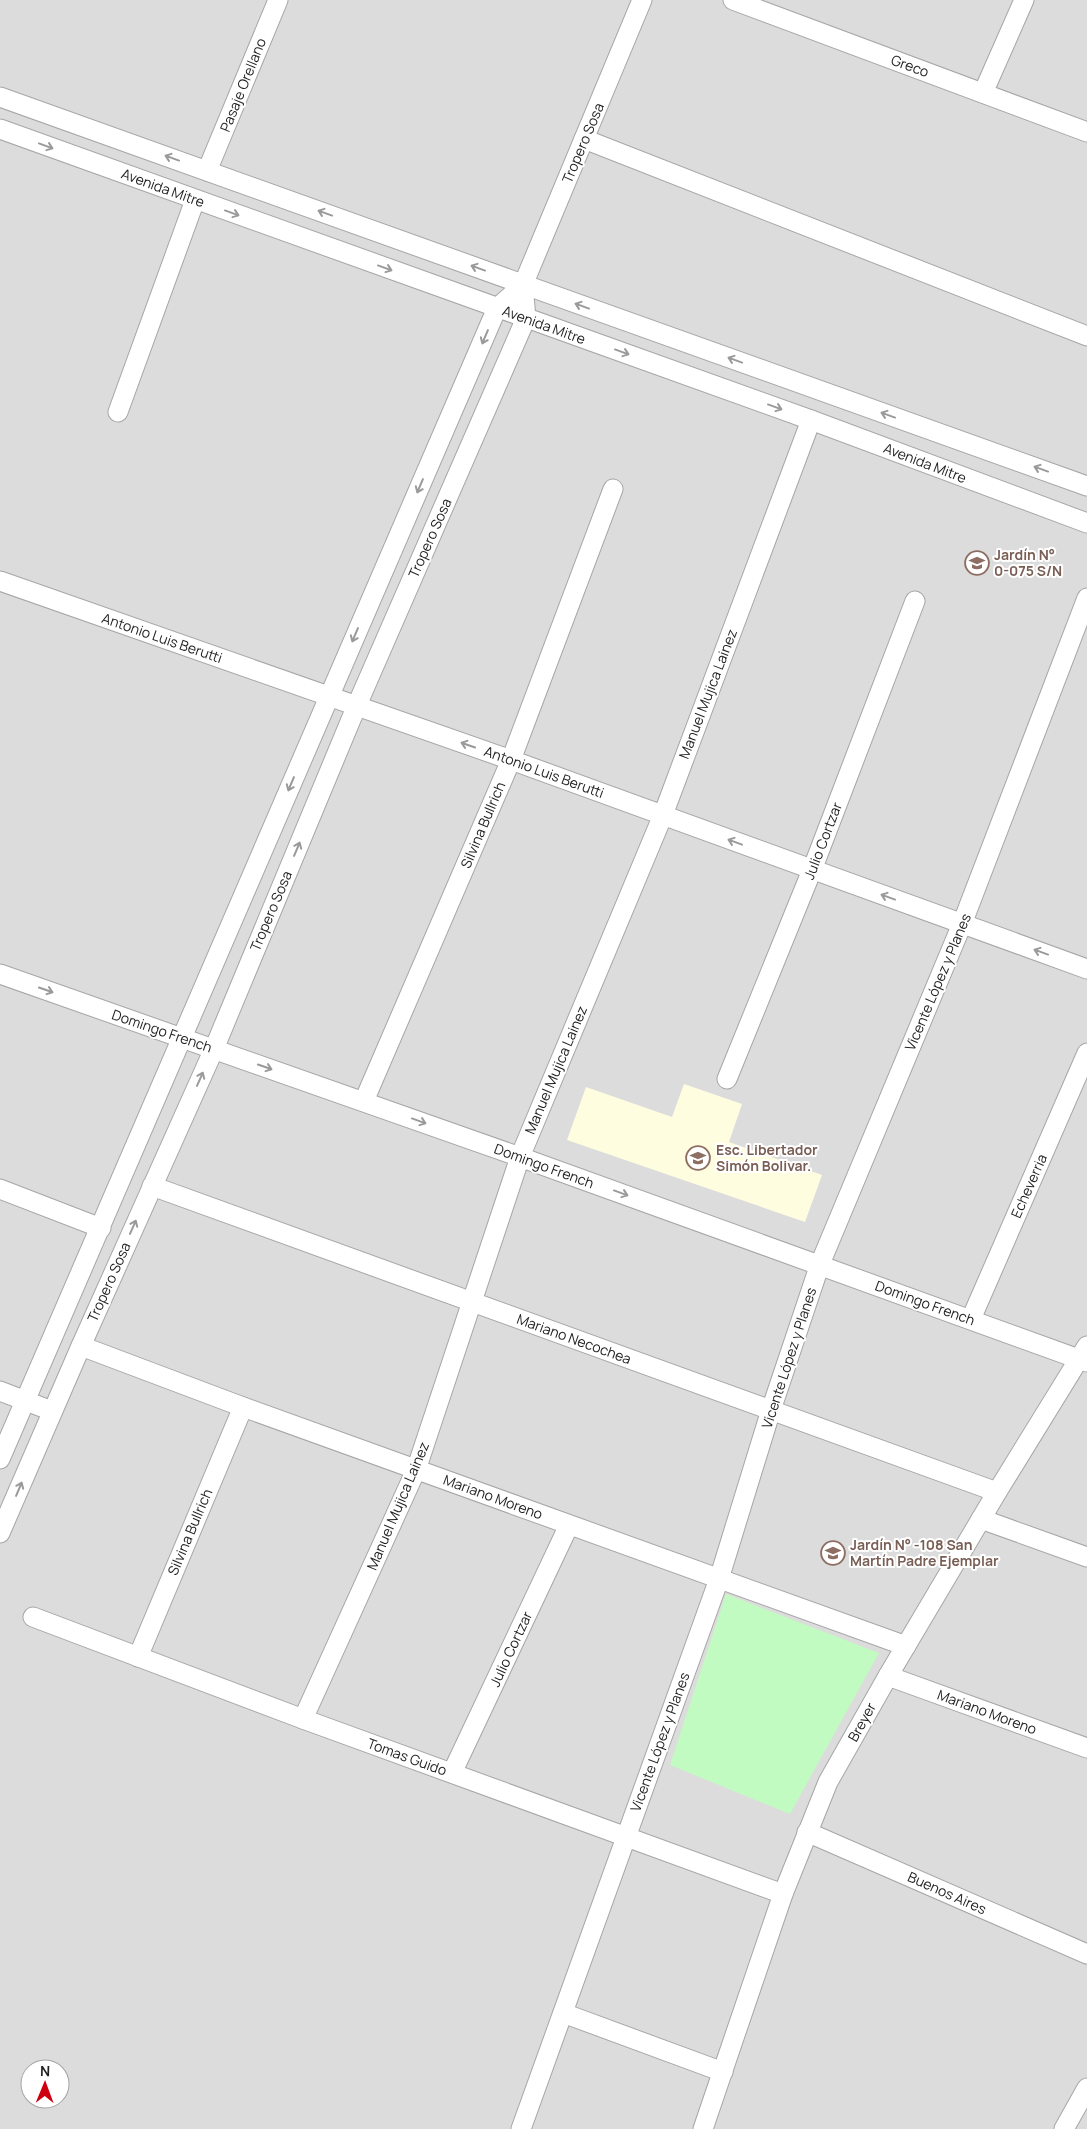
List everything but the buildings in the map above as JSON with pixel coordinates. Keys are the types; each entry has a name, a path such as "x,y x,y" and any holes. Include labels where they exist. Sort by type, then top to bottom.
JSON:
{"street":[{"name":"Pasaje Orellano","path":"207,171 278,0"},
{"name":"Tropero Sosa","path":"0,1459 497,308 523,285 642,0"},
{"name":"Greco","path":"733,0 1087,132"},
{"path":"983,93 1024,0"},
{"path":"0,120 4,99 1087,486"},
{"name":"Avenida Mitre","path":"0,129 811,420 1087,523"},
{"path":"584,139 1087,336"},
{"path":"118,412 196,200"},
{"name":"Tropero Sosa","path":"0,1533 52,1411 214,1048 357,705 526,318 523,285"},
{"name":"Manuel Mujica Lainez","path":"303,1719 416,1470 520,1157 663,815 811,420"},
{"name":"Silvina Bullrich","path":"364,1101 511,760 613,489"},
{"name":"Antonio Luis Berutti","path":"0,581 357,705 1087,969"},
{"name":"Vicente López y Planes","path":"521,2129 719,1579 771,1410 820,1264 962,924 1087,598"},
{"name":"Julio Cortzar","path":"727,1079 812,870 915,601"},
{"name":"Domingo French","path":"0,974 364,1101 971,1319 1084,1356"},
{"name":"Echeverria","path":"971,1319 1087,1053"},
{"name":"Mariano Necochea","path":"152,1186 997,1492"},
{"path":"0,1189 101,1228"},
{"name":"Mariano Moreno","path":"81,1346 416,1470 906,1646"},
{"name":"Breyer","path":"703,2129 783,1894 828,1782 888,1676 997,1492 1084,1356"},
{"path":"0,1391 52,1411"},
{"name":"Silvina Bullrich","path":"138,1657 243,1407"},
{"path":"981,1519 1087,1557"},
{"name":"Julio Cortzar","path":"452,1773 569,1525"},
{"name":"Tomas Guido","path":"33,1617 303,1719 783,1894"},
{"name":"Mariano Moreno","path":"888,1676 1087,1748"},
{"name":"Buenos Aires","path":"807,1832 1087,1954"},
{"path":"563,2013 723,2072"},
{"path":"1064,2129 1087,2088"}],"shaded area":[{"path":"0,0 1087,0 1087,2129 0,2129"},
{"name":"Esc. Libertador Simón Bolivar.","path":"684,1084 742,1104 729,1142 822,1175 805,1222 567,1140 586,1087 672,1117"}],"green space":[{"path":"726,1594 879,1653 790,1814 670,1765"}],"place":[{"name":"Jardín N° 0-075 S/N","path":"977,563"},
{"name":"Esc. Libertador Simón Bolivar.","path":"698,1158"},
{"name":"Jardín N° -108 San Martín Padre Ejemplar","path":"833,1553"}]}
